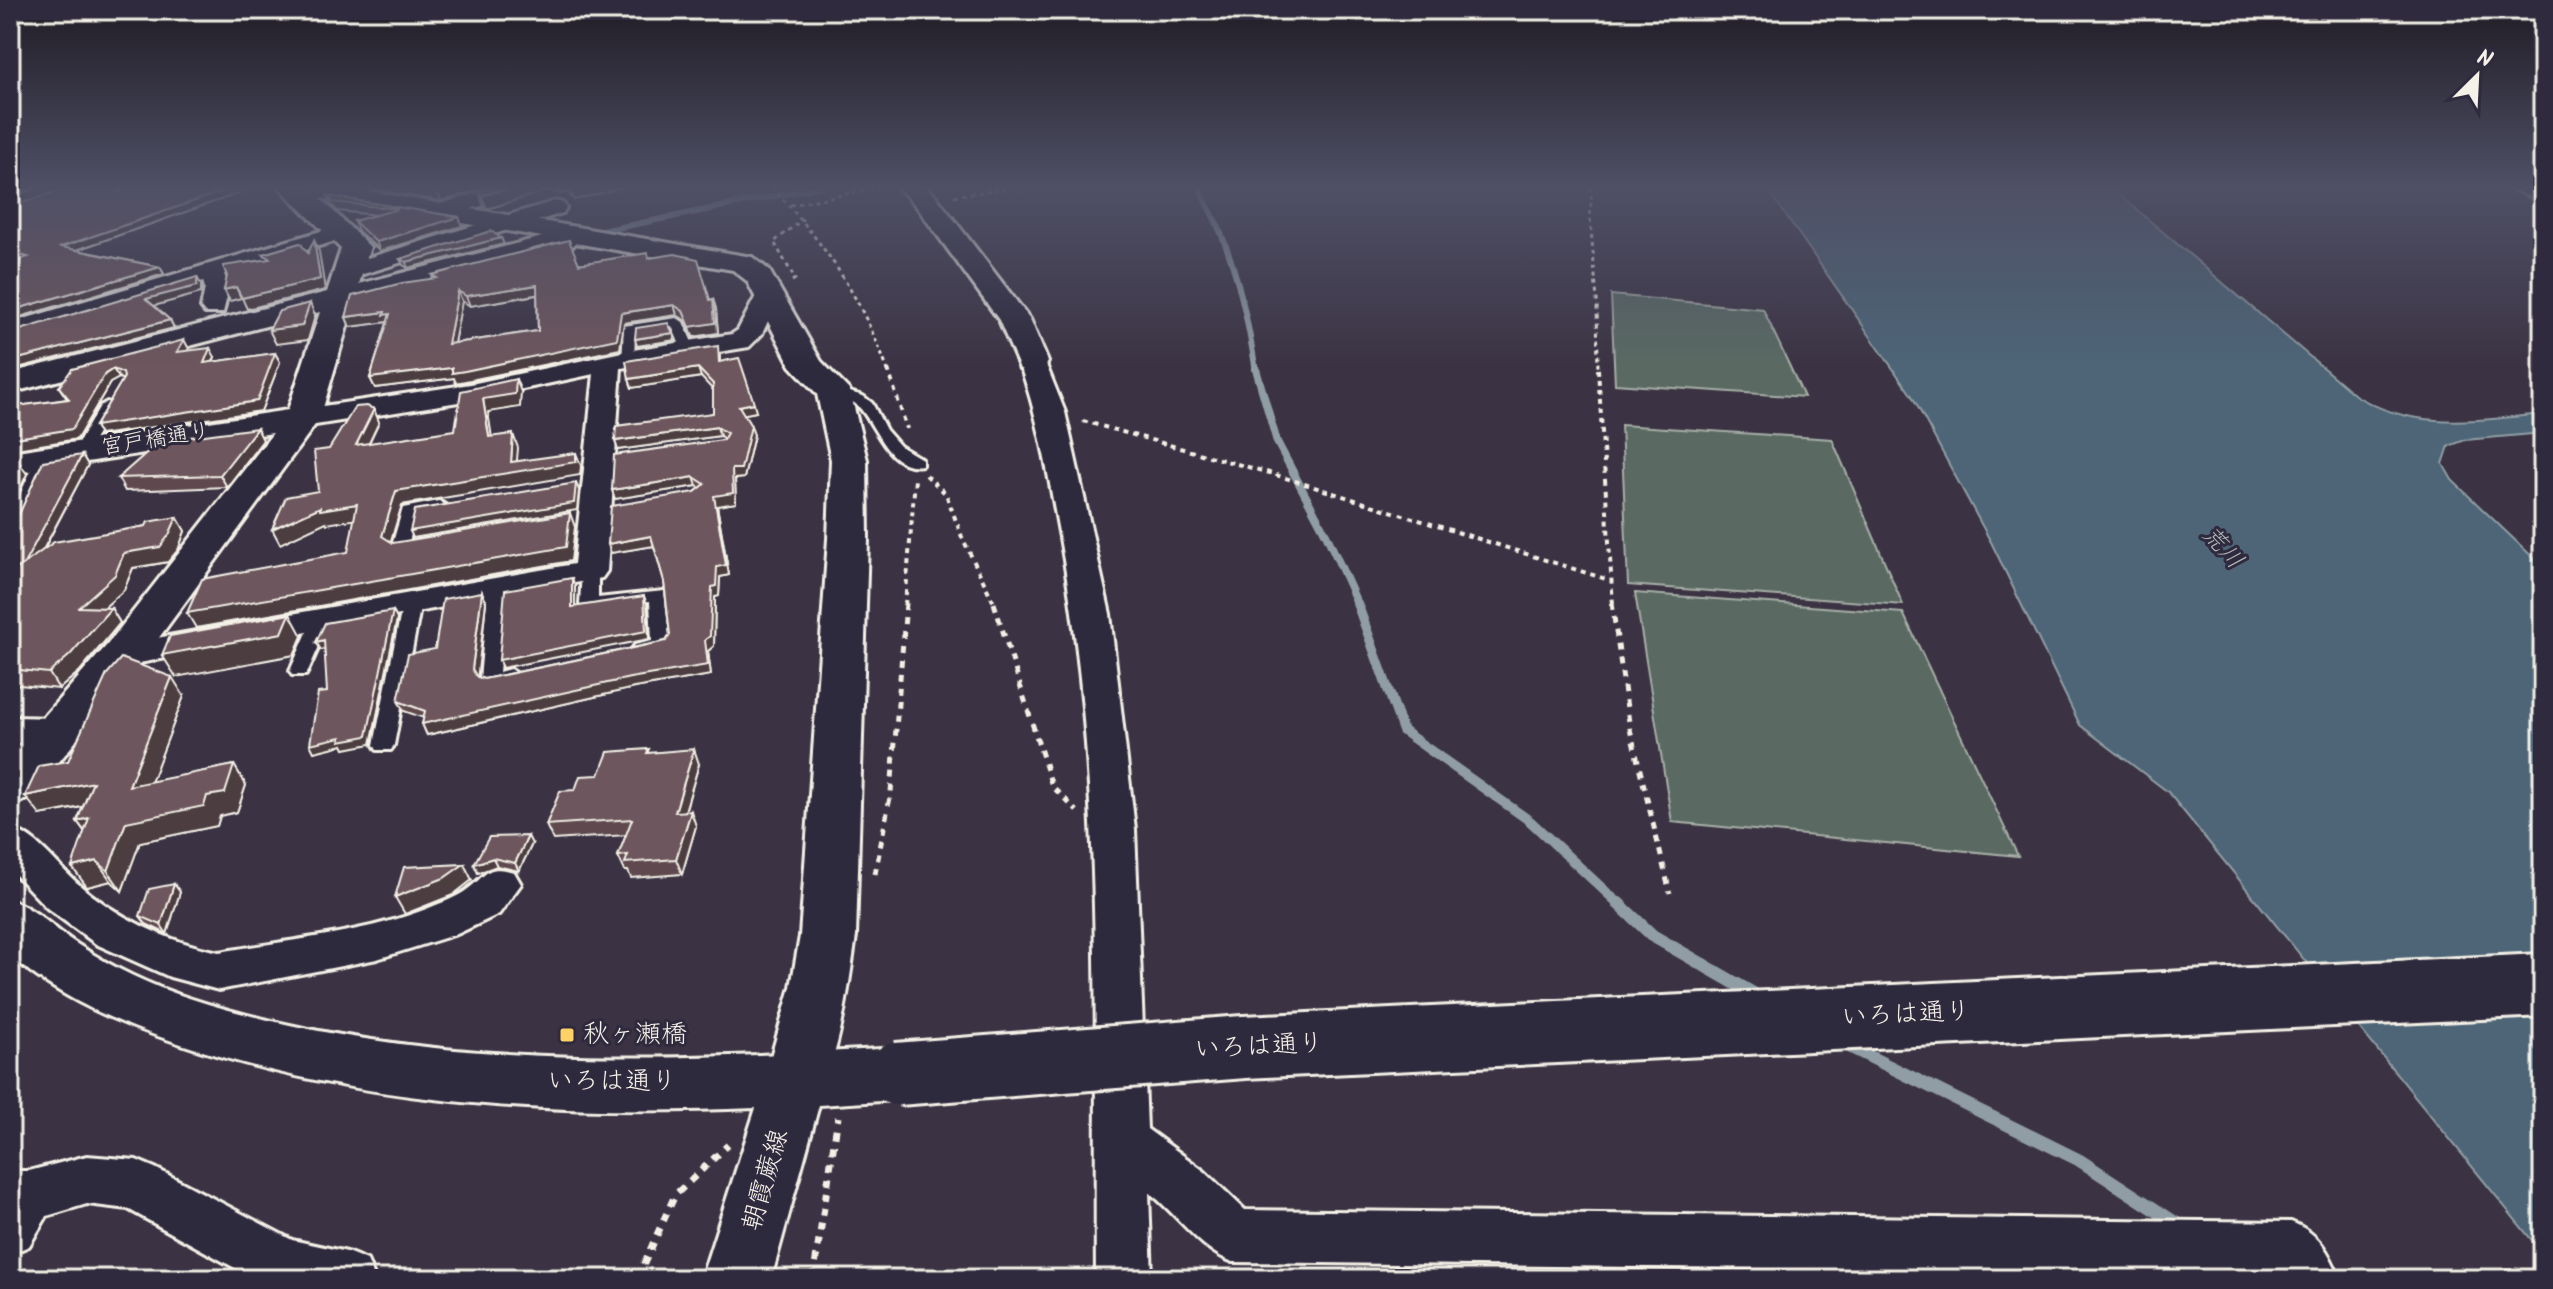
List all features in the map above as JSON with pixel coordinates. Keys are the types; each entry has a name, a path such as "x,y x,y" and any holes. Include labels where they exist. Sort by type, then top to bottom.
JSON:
{"street":[{"path":"10,331 289,247"},
{"path":"10,787 123,655 303,418 356,247"},
{"path":"344,288 448,247"},
{"path":"10,383 483,247"},
{"path":"675,247 742,263 759,276 807,366 833,391"},
{"path":"959,247 1014,319 1051,412 1092,614 1114,829 1124,1279"},
{"path":"211,270 217,288 214,308"},
{"path":"303,418 471,392 740,341 749,334 768,295"},
{"path":"92,305 116,327"},
{"path":"123,655 590,571 617,362"},
{"name":"朝霞蕨線","path":"736,1279 846,1077 820,987 832,884 849,491 849,460 833,391"},
{"name":"宮戸橋通り","path":"27,460 303,418"},
{"path":"10,730 59,731"},
{"path":"10,843 63,896 112,932 186,964 219,971 363,944 429,926 483,902 499,884"},
{"name":"いろは通り","path":"10,921 53,955 123,997 215,1031 273,1046 465,1079 596,1085 846,1077 1244,1047 2543,985"},
{"path":"1123,1142 1185,1188 1233,1236 2291,1249 2312,1279"},
{"path":"16,1207 87,1180 136,1185 287,1266 347,1279"}],"lane":[{"path":"833,391 858,399 867,406 880,431 895,449 917,462"},
{"path":"80,452 112,398"},
{"path":"13,528 27,460"},
{"path":"429,544 399,549 409,511 453,504"},
{"path":"590,571 589,604 658,595 661,645 630,651"},
{"path":"497,588 489,680 521,673"},
{"path":"384,745 412,603"},
{"path":"299,671 322,619"}],"path":[{"path":"768,295 795,279 777,247"},
{"path":"824,247 846,278 874,332 917,462 891,792"},
{"path":"1593,247 1609,580 1630,729 1670,893"},
{"path":"1051,412 1280,475 1609,580"},
{"path":"917,462 946,494 962,537 999,613 1052,786 1076,810 1114,829"},
{"path":"813,1279 846,1077"},
{"path":"637,1279 675,1195 741,1133"}],"green space":[{"path":"1611,295 1763,309 1804,397 1615,384"},
{"path":"1621,425 1832,439 1903,605 1628,585"},
{"path":"1635,593 1903,613 2018,856 1672,822"}],"water":[{"name":"荒川","path":"1808,247 2181,247 2355,395 2377,407 2423,419 2446,421 2543,414 2543,433 2465,440 2449,446 2443,464 2452,480 2543,567 2543,1254 2168,792 2080,725 1992,544 1912,396"}],"building":[{"path":"10,247 62,247 160,267 10,311 10,296 15,294 10,293 10,263 28,257 10,252"},
{"path":"286,247 303,247 308,253 311,247 315,247 320,279 242,298 236,287 224,290 227,276 223,266 270,259 263,254"},
{"path":"439,247 465,247 406,262 400,259"},
{"path":"541,247 572,247 579,264 648,253 649,258 675,254 698,259 710,300 713,299 715,323 690,327 683,311 674,305 621,313 617,339 465,371 452,373 452,368 370,378 390,314 346,317 352,296 437,278 432,275","holes":["537,285 538,331 448,344 458,291 466,296"]},
{"path":"197,277 197,286 146,299 170,320 10,361 10,333"},
{"path":"310,303 302,326 269,330 279,311"},
{"path":"668,323 673,333 635,339 636,328"},
{"path":"184,340 177,352 210,348 204,363 275,353 257,401 95,426 124,377 123,373 113,369 105,374 72,429 10,439 10,407 69,399 59,387 72,369"},
{"path":"718,346 719,362 739,358 754,403 739,406 751,426 741,469 732,469 733,493 714,496 726,565 717,567 716,586 712,587 710,636 705,640 708,665 630,678 422,724 425,711 398,701 408,654 435,649 443,599 482,592 472,669 477,677 484,679 666,641 670,635 664,581 651,536 608,544 611,506 695,492 705,484 694,477 612,490 614,455 723,440 727,433 717,427 615,441 616,426 713,413 713,384 698,368 629,379 626,361"},
{"path":"516,379 515,394 483,399 489,437 513,434 511,462 576,453 576,462 396,491 382,536 393,543 570,513 566,547 187,613 202,579 348,552 357,504 320,510 320,507 272,529 286,497 318,491 314,451 329,449 355,407 374,409 356,445 455,430 461,391"},
{"path":"257,428 220,475 118,478 160,441"},
{"path":"82,455 24,564 10,573 10,524 17,519 43,461"},
{"path":"20,464 10,486 10,465"},
{"path":"576,483 574,503 410,531 415,510"},
{"path":"177,517 160,547 124,553 115,575 79,607 111,608 70,655 49,673 10,669 10,574 54,542 146,526 148,522"},
{"path":"572,578 572,607 644,596 646,631 499,660 505,590"},
{"path":"393,611 367,736 340,741 341,737 310,744 318,693 327,692 324,640 316,642 325,623"},
{"path":"290,614 282,633 162,655 170,636"},
{"path":"121,658 172,677 129,786 234,765 225,793 207,796 204,806 126,822 108,871 97,861 72,867 89,818 77,821 93,782 25,796 39,766 68,761 107,674"},
{"path":"649,749 647,753 694,749 675,812 691,811 676,859 625,863 628,855 618,856 632,819 546,825 560,791 575,790 580,776 599,775 608,752"},
{"path":"528,836 515,863 493,858 474,864 489,837"},
{"path":"464,864 444,878 395,897 404,867"},
{"path":"174,884 161,925 140,916 149,889"}],"waterway":[{"path":"1226,247 1237,279 1256,371"},
{"path":"1256,369 1277,442 1326,534 1358,605"},
{"path":"1357,603 1403,731 1530,821 1620,905"},
{"path":"1618,903 1653,936 1761,998"},
{"path":"1844,1044 2079,1160 2182,1227"},
{"path":"2245,1268 2262,1279"}],"place":[{"name":"秋ヶ瀬橋","path":"567,1035"}]}
